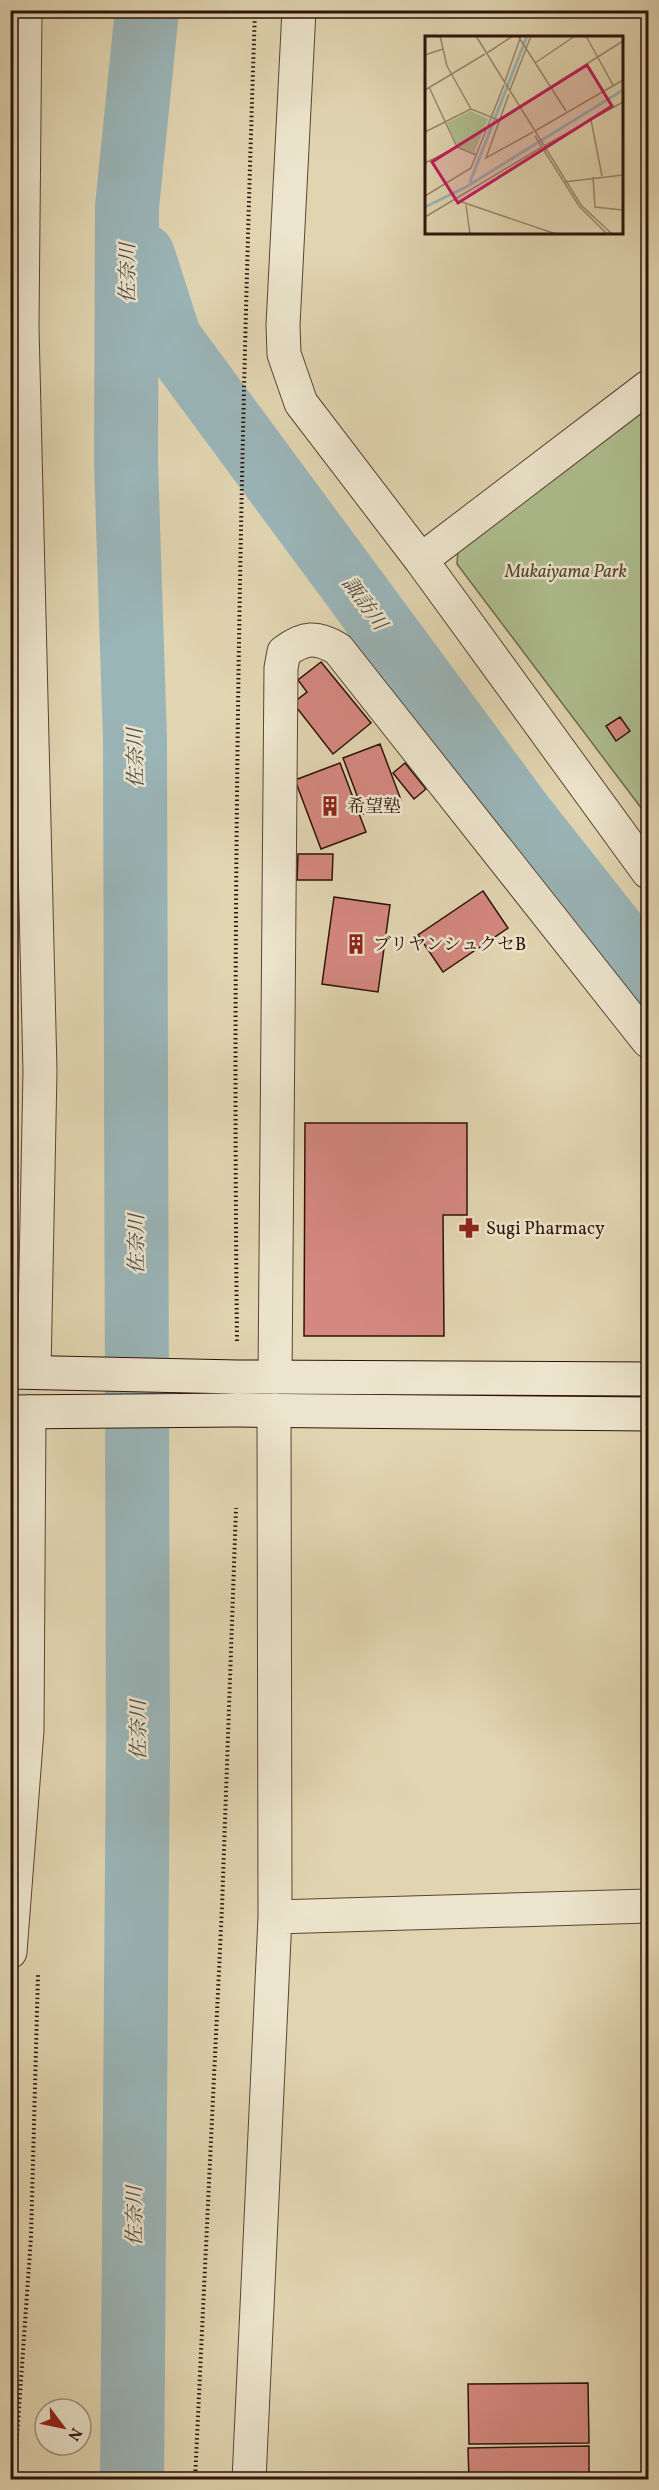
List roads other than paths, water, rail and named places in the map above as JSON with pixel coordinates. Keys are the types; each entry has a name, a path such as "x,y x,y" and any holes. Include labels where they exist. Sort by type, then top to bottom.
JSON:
{"street":[{"path":"299,10 283,325 284,354 300,403 421,560 648,872"},
{"path":"20,18 21,327 40,1071 33,1372 237,1362 275,1377 648,1379"},
{"path":"421,560 648,379"},
{"path":"275,1377 280,680 284,652 296,643 311,640 326,641 338,649 648,1041"},
{"path":"10,1952 27,1730 32,1412 237,1410 648,1414"},
{"path":"249,2480 275,1917 274,1411"},
{"path":"275,1917 648,1906"}],"waterway":[{"name":"佐奈川","path":"132,2480 138,1745 135,740 126,462 127,207 147,10"},
{"name":"諏訪川","path":"143,255 170,339 521,814 648,975"}],"place":[{"name":"希望塾","path":"330,806"},
{"name":"ブリヤンシュクセB","path":"356,944"},
{"name":"Sugi Pharmacy","path":"469,1228"}],"park label":[{"name":"Mukaiyama Park","path":"566,571"}]}
